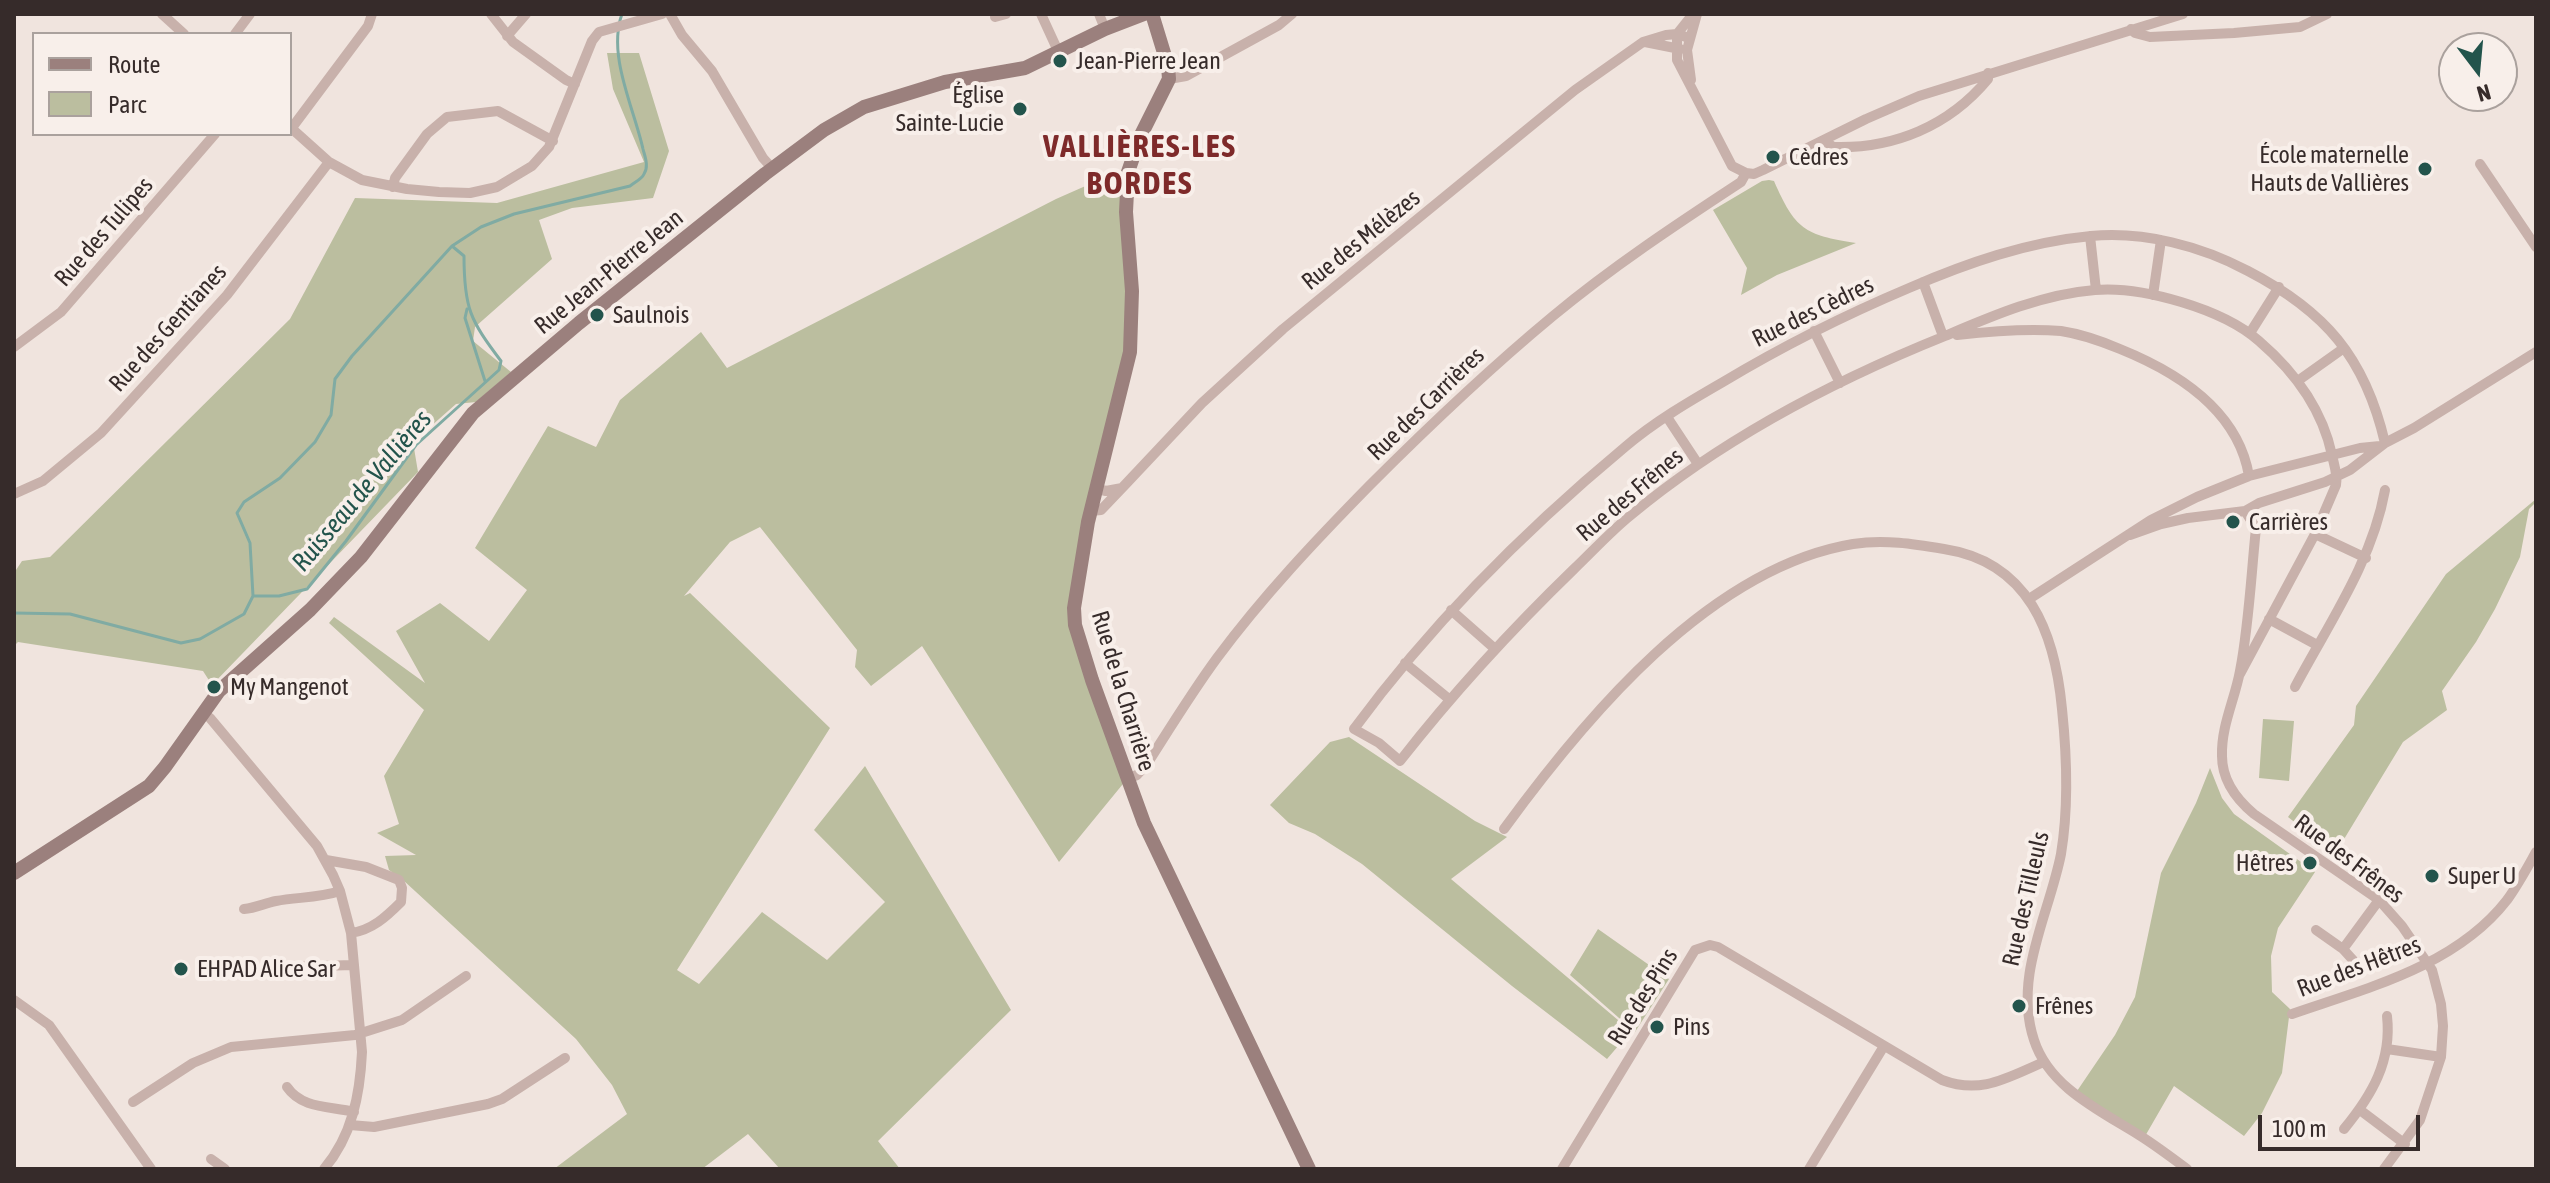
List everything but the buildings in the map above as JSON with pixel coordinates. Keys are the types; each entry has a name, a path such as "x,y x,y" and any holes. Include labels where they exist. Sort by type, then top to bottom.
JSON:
{"main road":[{"name":"Rue Jean-Pierre Jean","path":"14,873 149,786 219,691 335,586 361,557 473,413 579,323 772,168 834,123 864,107 945,82 1025,68 1105,29 1144,14"},
{"path":"1150,14 1168,66 1169,79"},
{"name":"Rue de la Charrière","path":"1169,79 1140,137 1128,172 1126,212 1132,291 1130,352 1091,511 1074,608 1075,625 1127,779 1167,874 1309,1169"}],"street":[{"path":"162,14 182,32"},
{"path":"236,32 250,14"},
{"path":"292,127 368,26 372,14"},
{"path":"491,14 507,36 575,84"},
{"path":"507,36 526,14"},
{"path":"292,129 329,162 362,180 393,187 458,193 497,187 532,166 553,141 592,41 599,32 662,14"},
{"path":"670,14 682,35 712,71 772,168"},
{"path":"1099,14 1105,29"},
{"path":"1169,79 1186,76 1268,32 1292,14"},
{"path":"1684,45 1677,34 1695,14"},
{"path":"1695,14 1677,60 1732,166 1746,173"},
{"name":"Rue des Carrières","path":"1127,779 1142,770 1217,658 1267,595 1400,455 1475,383 1553,316 1649,244 1741,182 1746,173 1754,174 1919,96 2183,14"},
{"name":"Rue des Carrières","path":"2131,29 2150,37 2234,33 2300,27 2327,14"},
{"path":"1045,16 1058,51"},
{"name":"Rue des Mélèzes","path":"1091,511 1109,505 1202,403 1283,329 1575,90 1643,42 1677,34"},
{"path":"1643,42 1684,45"},
{"path":"1824,140 1833,147 1851,148 1903,139 1931,127 1959,109 1988,79 1988,73"},
{"path":"393,187 395,178 427,134 447,117 498,111 553,141"},
{"name":"Rue des Tulipes","path":"14,347 61,312 213,136"},
{"name":"Rue des Gentianes","path":"14,494 43,481 101,433 227,295 329,162"},
{"path":"2480,164 2536,247"},
{"path":"2090,236 2096,290"},
{"name":"Rue des Cèdres","path":"1400,761 1379,743 1354,729 1451,610 1518,541 1627,444 1739,372 1814,331 1923,282 1991,256 2090,236 2135,237 2161,240 2205,252 2241,267 2305,305 2334,334 2364,383 2382,445"},
{"path":"2153,295 2161,240"},
{"path":"1923,282 1943,336"},
{"path":"2250,333 2279,287"},
{"name":"Rue des Frênes","path":"1400,761 1494,648 1630,516 1698,464 1767,421 1840,383 1943,336 2013,310 2060,296 2096,290 2153,295 2215,315 2250,333 2299,380 2322,421 2337,477 2329,505 2240,674"},
{"path":"2013,310 2010,325 2013,330"},
{"name":"Rue des Frênes","path":"1943,336 2013,330 2063,331 2100,341 2153,363 2210,402 2235,435 2249,476"},
{"path":"1814,331 1840,383"},
{"path":"2299,380 2344,348"},
{"path":"2130,535 2161,524 2245,511 2259,503 2337,477 2382,445 2536,352"},
{"path":"1667,417 1698,464"},
{"path":"2029,599 2151,520 2197,497 2249,476 2382,445"},
{"path":"1097,489 1122,488"},
{"path":"2295,687 2366,558 2378,525 2385,490"},
{"path":"2197,497 2200,516"},
{"name":"Rue des Frênes","path":"2245,511 2256,528 2240,674 2224,732 2222,757 2229,784 2241,803 2254,814 2379,900 2428,963 2441,1004 2441,1057 2420,1120 2384,1169"},
{"path":"2315,534 2366,558"},
{"name":"Rue des Tilleuls","path":"1504,829 1568,745 1638,671 1703,615 1742,587 1776,568 1816,552 1855,544 1898,541 1958,551 1977,558 2015,582 2029,599 2042,621 2058,678 2067,785 2061,851 2028,975 2028,1018 2034,1041 2044,1062 2075,1094 2187,1169"},
{"path":"1451,610 1494,648"},
{"path":"2269,619 2317,645"},
{"path":"2246,633 2253,639 2259,637"},
{"path":"1405,663 1449,699"},
{"path":"203,713 297,822 326,860 340,891 351,933 361,1075 350,1125 340,1147 324,1169"},
{"name":"Rue des Hêtres","path":"2292,1014 2428,963 2460,944 2507,900 2536,852"},
{"path":"326,860 366,867 399,880 402,888 401,902 385,918 364,931 351,933"},
{"path":"244,909 277,900 309,898 340,891"},
{"path":"2343,949 2379,900"},
{"path":"2316,930 2353,960"},
{"name":"Rue des Pins","path":"1562,1169 1695,950 1702,947 1718,947 1942,1080 1969,1087 1998,1082 2044,1062"},
{"path":"271,970 296,966 353,965"},
{"path":"133,1102 193,1063 231,1047 360,1033 402,1020 466,976"},
{"path":"14,1000 49,1025 151,1169"},
{"path":"2344,1129 2376,1083 2387,1049 2387,1016"},
{"path":"1809,1169 1884,1046"},
{"path":"2387,1049 2441,1057"},
{"path":"350,1125 374,1127 488,1104 502,1099 565,1058"},
{"path":"287,1087 308,1103 354,1112"},
{"path":"2360,1110 2405,1144"},
{"path":"211,1159 225,1169"}],"green space":[{"path":"607,53 639,53 669,151 653,198 572,208 539,220 552,259 475,327 473,341 511,372 476,402 456,404 413,442 418,472 212,685 203,671 18,642 14,646 14,573 22,561 50,557 290,319 355,198 497,203 644,162 613,89"},
{"path":"1124,169 1131,333 1074,608 1127,779 1059,862 922,646 871,686 855,667 857,650 760,527 730,542 684,596 690,593 830,728 677,970 699,984 762,912 827,960 885,902 814,830 865,766 1011,1010 878,1141 900,1169 780,1169 748,1134 702,1169 554,1169 627,1114 612,1085 576,1039 389,870 385,856 416,855 377,833 399,824 384,776 424,710 329,623 334,617 425,683 396,631 440,603 489,641 527,590 475,548 548,426 596,447 620,400 701,332 727,368 1056,199"},
{"path":"1762,181 1774,181 1788,210 1803,227 1824,237 1856,243 1777,275 1741,295 1747,268 1713,210"},
{"path":"2536,499 2529,509 2520,557 2495,609 2442,691 2447,710 2403,742 2335,854 2288,817 2354,725 2356,706 2446,574"},
{"path":"2263,719 2294,721 2289,781 2259,778"},
{"path":"1349,737 1475,821 1507,837 1451,879 1631,1031 1607,1059 1362,864 1315,834 1289,823 1270,805 1330,742"},
{"path":"2210,768 2222,798 2234,814 2315,872 2278,928 2271,956 2272,992 2290,1009 2282,1073 2262,1113 2244,1136 2174,1086 2144,1138 2075,1094 2115,1035 2135,997 2161,873"},
{"path":"1598,929 1669,979 1635,1032 1570,975"}],"waterway":[{"name":"Ruisseau de Vallières","path":"14,613 70,614 181,643 200,639 244,614 253,596 250,543 237,513 244,502 280,478 315,442 331,415 335,379 352,356 452,246 481,227 514,214 630,186 643,176 646,158 620,64 618,30 622,14"},
{"name":"Ruisseau de Vallières","path":"253,596 279,596 307,589 416,445 499,370 501,361 471,313 465,289 464,256 452,246"},
{"name":"Ruisseau de Vallières","path":"467,309 465,318 485,381"}],"place":[{"name":"Jean-Pierre Jean","path":"1060,61"},
{"name":"Église Sainte-Lucie","path":"1020,109"},
{"name":"Cèdres","path":"1773,157"},
{"name":"École maternelle Hauts de Vallières","path":"2425,169"},
{"name":"Saulnois","path":"597,315"},
{"name":"Carrières","path":"2233,522"},
{"name":"My Mangenot","path":"214,687"},
{"name":"Hêtres","path":"2310,863"},
{"name":"Super U","path":"2432,876"},
{"name":"EHPAD Alice Sar","path":"181,969"},
{"name":"Frênes","path":"2019,1006"},
{"name":"Pins","path":"1657,1027"}],"district":[{"name":"VALLIÈRES-LES BORDES","path":"1140,166"}]}
